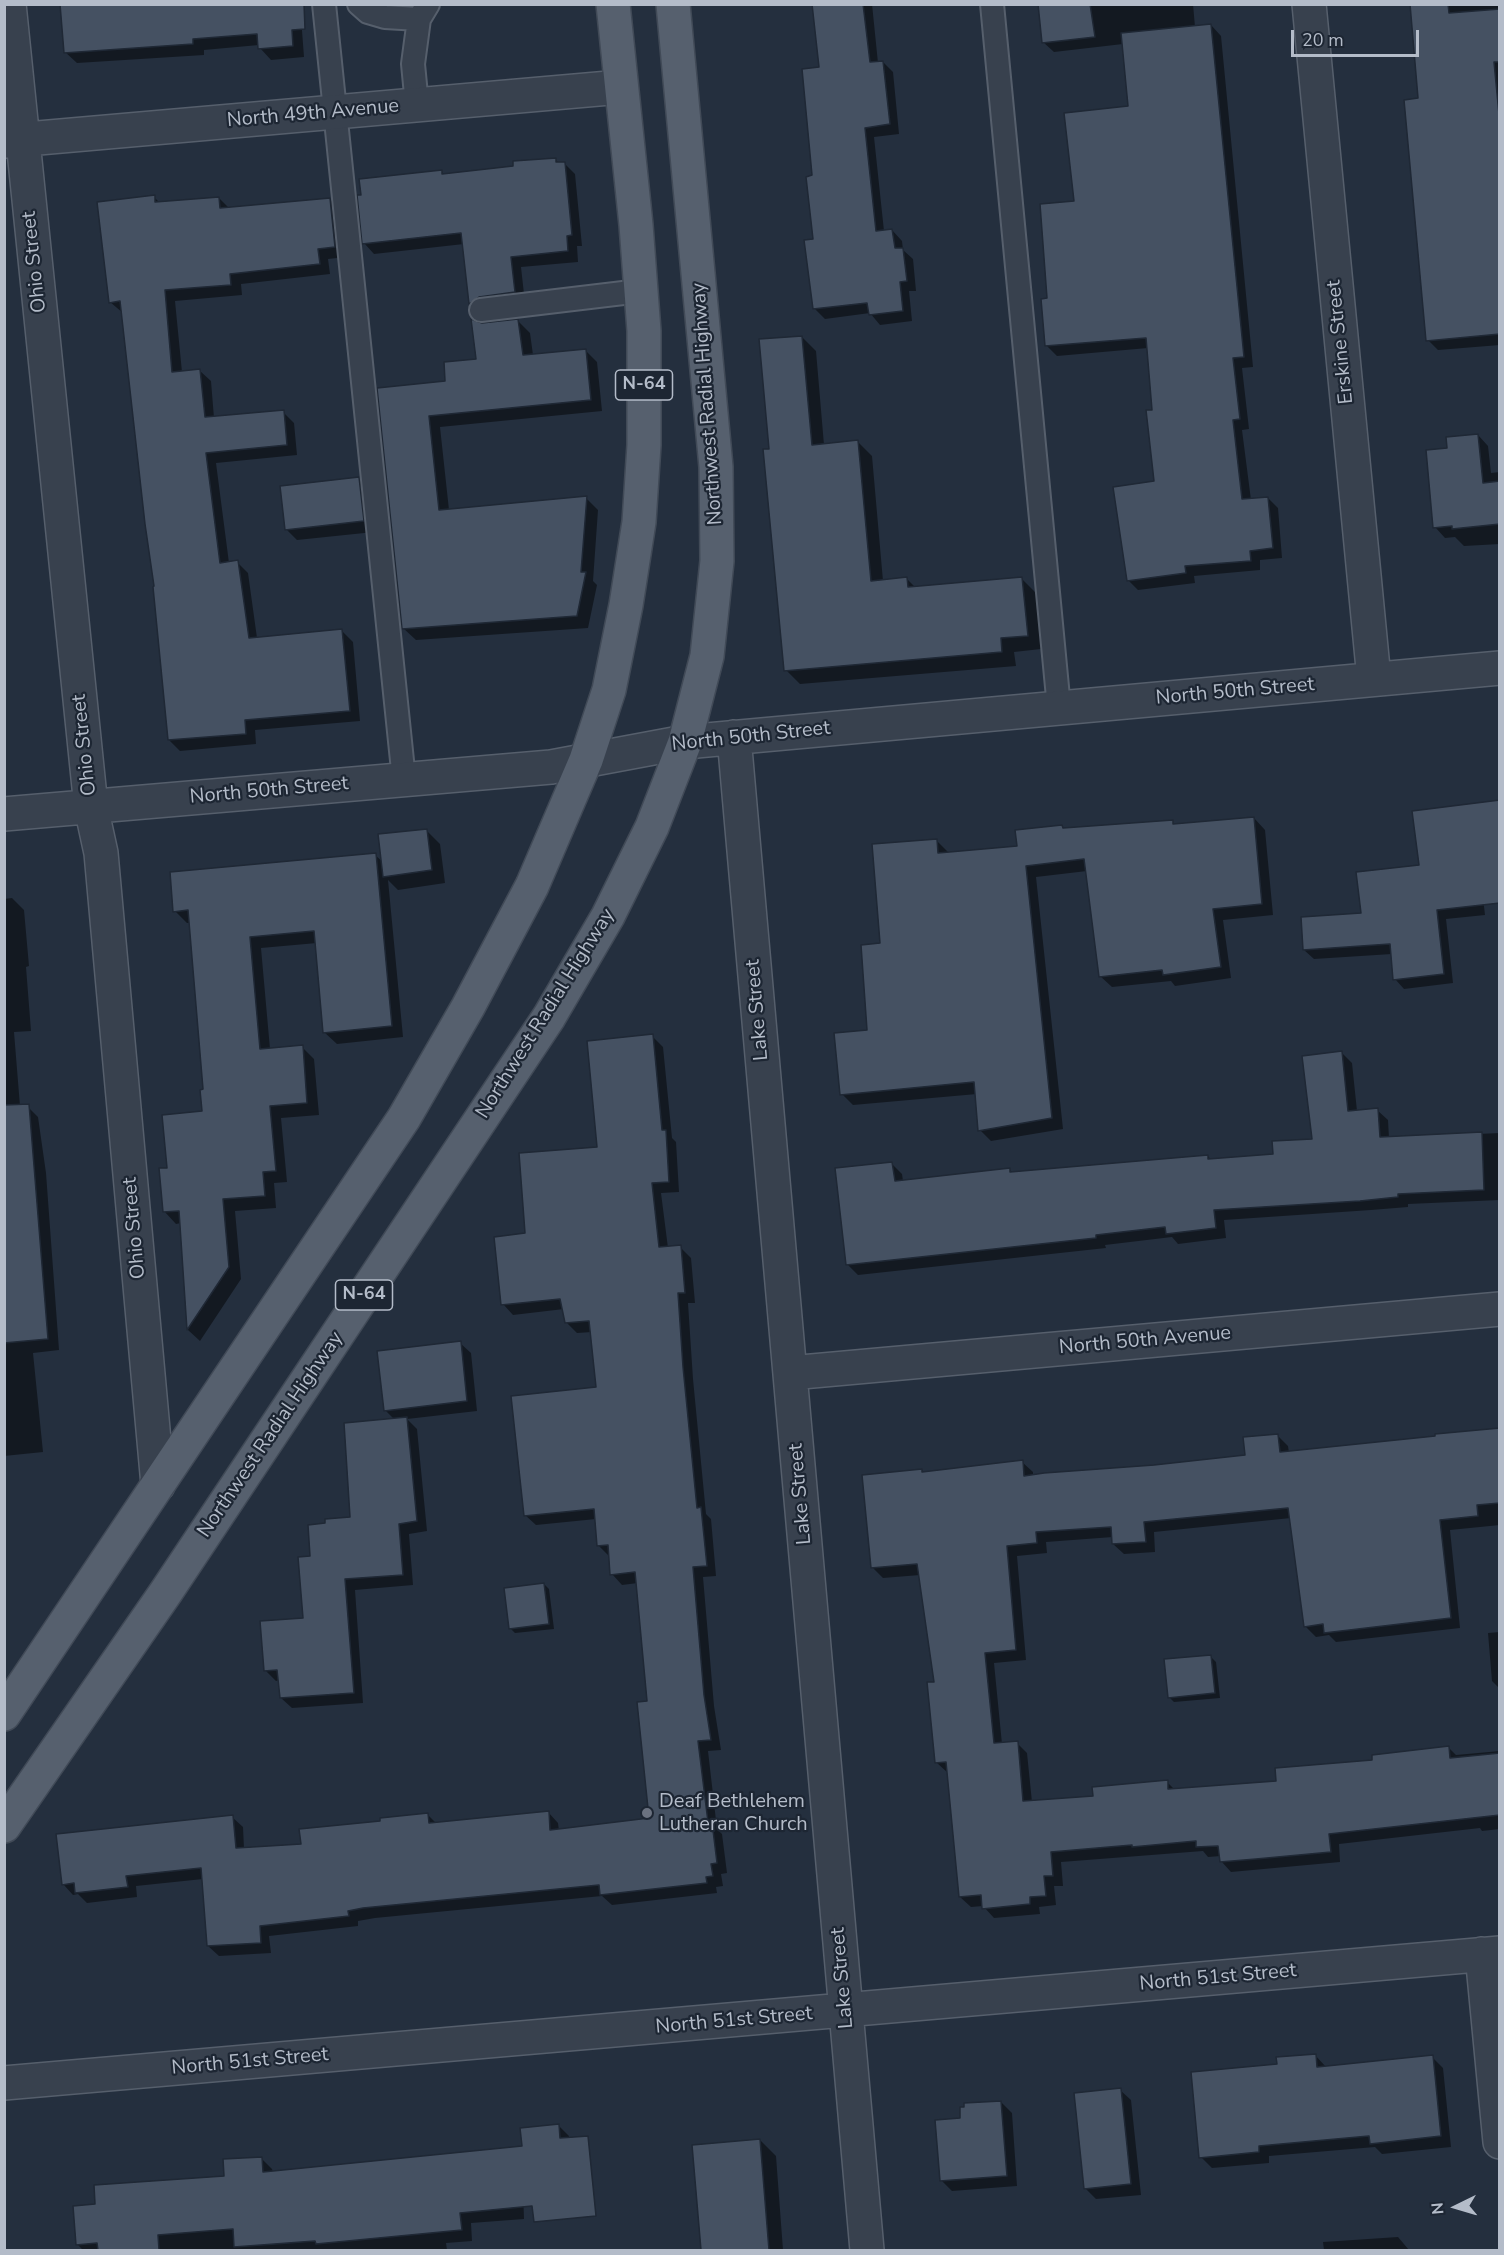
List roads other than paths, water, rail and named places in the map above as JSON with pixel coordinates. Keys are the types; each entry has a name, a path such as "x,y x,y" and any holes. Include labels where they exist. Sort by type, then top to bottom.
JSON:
{"main road":[{"name":"N-64","path":"4,1714 404,1118 468,1007 532,886 586,760 609,690 639,522 644,445 644,331 636,225 613,4"},
{"name":"Northwest Radial Highway","path":"4,1826 166,1592 549,1017 608,916 652,827 685,742 707,656 717,561 716,467 674,4"}],"street":[{"name":"Ohio Street","path":"9,4 13,140 91,807 102,865 158,1485"},
{"name":"Erskine Street","path":"1309,4 1374,679"},
{"name":"North 49th Avenue","path":"13,140 621,87"},
{"name":"North 50th Street","path":"4,814 551,767 685,742 1500,668"},
{"name":"Lake Street","path":"734,737 867,2250"},
{"name":"North 50th Avenue","path":"790,1373 1500,1309"},
{"name":"North 51st Street","path":"4,2083 1491,1953"},
{"path":"1491,1953 1500,2142"}],"lane":[{"path":"324,4 327,45 337,112 404,780"},
{"path":"359,4 368,12 385,17 423,12 413,64 417,105"},
{"path":"992,4 1059,708"},
{"path":"481,310 640,291"}],"place":[{"name":"Deaf Bethlehem Lutheran Church","path":"647,1813"}]}
